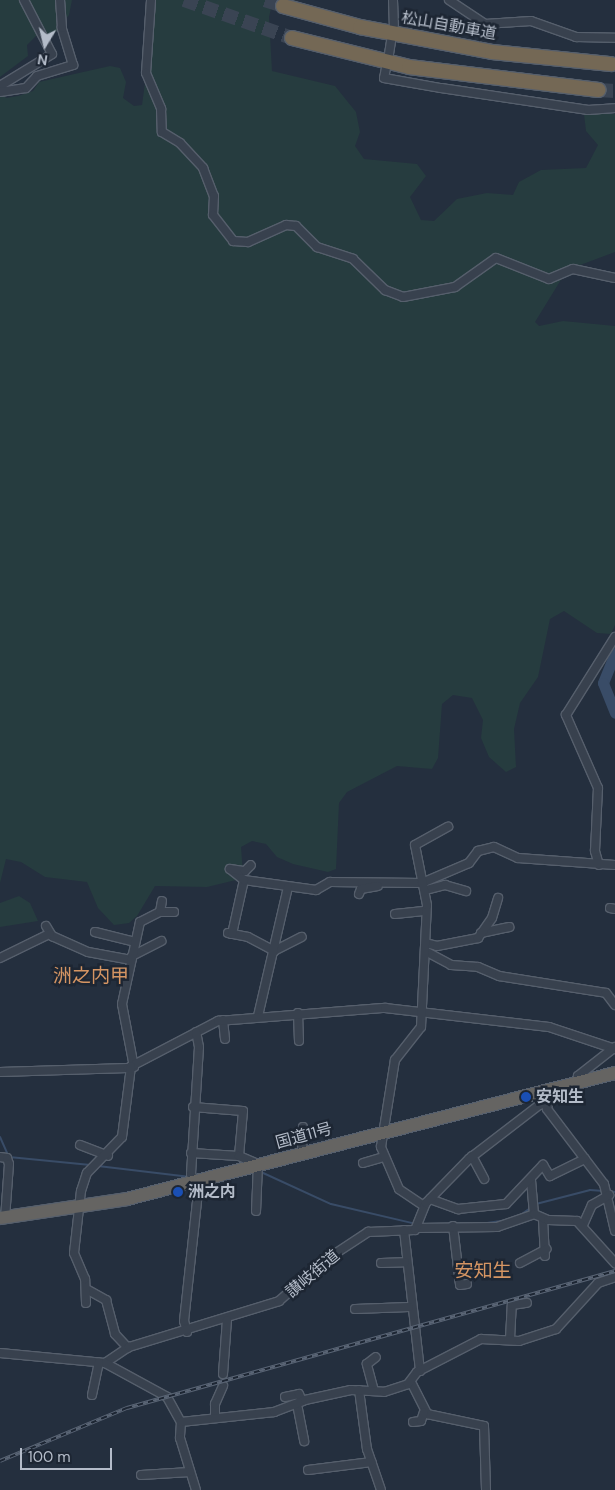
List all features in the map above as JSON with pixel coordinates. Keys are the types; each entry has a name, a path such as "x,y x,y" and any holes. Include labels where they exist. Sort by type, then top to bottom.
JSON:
{"highway":[{"name":"松山自動車道","path":"283,6 463,47 611,64"},
{"path":"292,38 409,67 599,90"},
{"name":"国道11号","path":"2,1218 80,1208 194,1181 383,1132 549,1097 578,1084 615,1074"}],"street":[{"path":"0,86 52,54 24,0"},
{"path":"0,92 26,88 37,76 73,65 62,28 60,0"},
{"path":"150,0 146,73 161,109 162,132 180,143 203,168 214,196 213,215 233,241 248,242 286,225 296,226 317,246 353,259 385,290 403,297 455,287 496,258 549,279 573,268 615,278"},
{"path":"393,0 394,25"},
{"path":"449,0 485,24 531,21 576,37 615,38"},
{"path":"389,54 391,41"},
{"path":"386,68 384,78 588,110 615,108"},
{"path":"600,865 595,851 598,788 566,715 615,637"},
{"path":"424,1206 399,1189 384,1158 383,1132 395,1060 421,1027 423,1012 427,952 426,890 415,845 448,827"},
{"path":"251,865 245,871 230,869 244,880 316,890 330,882 382,883 425,881 469,863 478,851 494,847 518,858 615,865"},
{"path":"453,870 454,887"},
{"path":"244,880 230,933 248,937 274,951"},
{"path":"359,894 361,889 382,883"},
{"path":"258,1016 288,887"},
{"path":"426,890 454,887 466,891"},
{"path":"426,943 437,946 478,938 498,898"},
{"path":"160,912 162,901"},
{"path":"395,914 426,911"},
{"path":"86,1303 88,1290 74,1254 80,1208 87,1173 108,1156 125,1128 133,1067 122,1004 135,942 141,919 160,912 174,912"},
{"path":"481,933 509,927"},
{"path":"0,958 48,930 108,960 132,958 161,941"},
{"path":"95,932 135,942"},
{"path":"274,951 302,937"},
{"path":"427,952 451,965 478,967 499,976 606,993 615,1005"},
{"path":"0,1072 133,1067 196,1032 223,1020 385,1008 549,1027 600,1040 614,1048 578,1076 578,1084"},
{"path":"298,1013 299,1041"},
{"path":"223,1020 225,1039"},
{"path":"187,1332 184,1321 198,1193 194,1181 191,1152 199,1047 196,1032"},
{"path":"417,1228 424,1206 472,1156 549,1097 552,1118 585,1159 612,1201 615,1231"},
{"path":"193,1107 243,1111 239,1156"},
{"path":"302,1127 302,1153"},
{"path":"80,1145 108,1156"},
{"path":"191,1152 239,1156 277,1169"},
{"path":"472,1156 484,1179"},
{"path":"0,1157 7,1158 9,1164 2,1218"},
{"path":"363,1164 384,1158"},
{"path":"430,1199 458,1209 506,1204 532,1180 543,1165 550,1176 585,1159"},
{"path":"256,1211 261,1164"},
{"path":"532,1180 534,1214 543,1219 583,1225 615,1263"},
{"path":"583,1225 592,1204 612,1201"},
{"name":"讃岐街道","path":"102,1363 128,1348 227,1320 287,1297 324,1261 368,1232 453,1226 497,1227 534,1214"},
{"path":"520,1263 546,1253 543,1219"},
{"path":"453,1226 460,1285 466,1284"},
{"path":"404,1230 409,1307 420,1371"},
{"path":"381,1263 406,1262"},
{"path":"181,1422 274,1412 300,1402 359,1390 374,1391 411,1382 420,1371 481,1339 529,1340 556,1329 598,1282 615,1277"},
{"path":"88,1290 106,1300 115,1334 128,1348"},
{"path":"510,1339 512,1306 527,1303"},
{"path":"355,1309 409,1307"},
{"path":"222,1374 227,1320"},
{"path":"0,1353 102,1363 164,1393 181,1422 190,1472 196,1490"},
{"path":"374,1391 366,1364 376,1357"},
{"path":"92,1395 102,1363"},
{"path":"411,1382 424,1412 421,1421 413,1422"},
{"path":"215,1417 214,1404 223,1386"},
{"path":"359,1390 372,1462 380,1490"},
{"path":"285,1397 299,1394 304,1441"},
{"path":"424,1412 484,1426 486,1490"},
{"path":"308,1470 372,1462"},
{"path":"141,1475 190,1472"}],"green space":[{"path":"0,0 72,0 69,15 53,35 36,36 27,45 28,56 0,77"},
{"path":"156,0 273,0 269,17 272,71 335,86 356,112 360,132 355,146 364,159 417,164 426,176 410,197 421,220 434,221 457,199 487,193 513,195 519,182 541,170 586,168 598,145 586,131 584,114 615,114 615,252 567,270 535,322 539,326 563,321 615,326 615,625 611,634 597,633 564,611 550,619 538,677 520,703 514,729 516,767 506,772 489,757 481,738 483,720 472,698 453,695 442,704 438,758 432,769 397,766 347,792 339,803 336,869 328,872 293,864 277,857 266,844 252,841 241,847 243,874 236,880 207,887 155,886 137,916 129,923 114,925 98,908 87,882 45,877 21,862 6,859 0,883 0,91 6,98 18,96 33,91 39,82 110,66 120,68 126,82 123,98 134,106 142,105"},
{"path":"19,896 30,903 38,921 0,927 0,903"}],"waterway":[{"path":"615,653 603,683 615,713"},
{"path":"0,1137 9,1157 91,1165"},
{"path":"98,1166 190,1177"},
{"path":"261,1172 331,1204 416,1224"},
{"path":"536,1204 590,1190 604,1191"},
{"path":"608,1191 615,1192"},
{"path":"519,1216 532,1207"},
{"path":"480,1224 508,1220"},
{"path":"426,1224 473,1224"}],"tunnel":[{"path":"184,0 292,38"},
{"path":"265,0 283,6"},
{"path":"599,90 615,91"}],"railway":[{"path":"0,1461 127,1408 615,1271"}],"place":[{"name":"安知生","path":"526,1097"},
{"name":"洲之内","path":"178,1192"}],"district":[{"name":"洲之内甲","path":"91,976"},
{"name":"安知生","path":"483,1271"}]}
